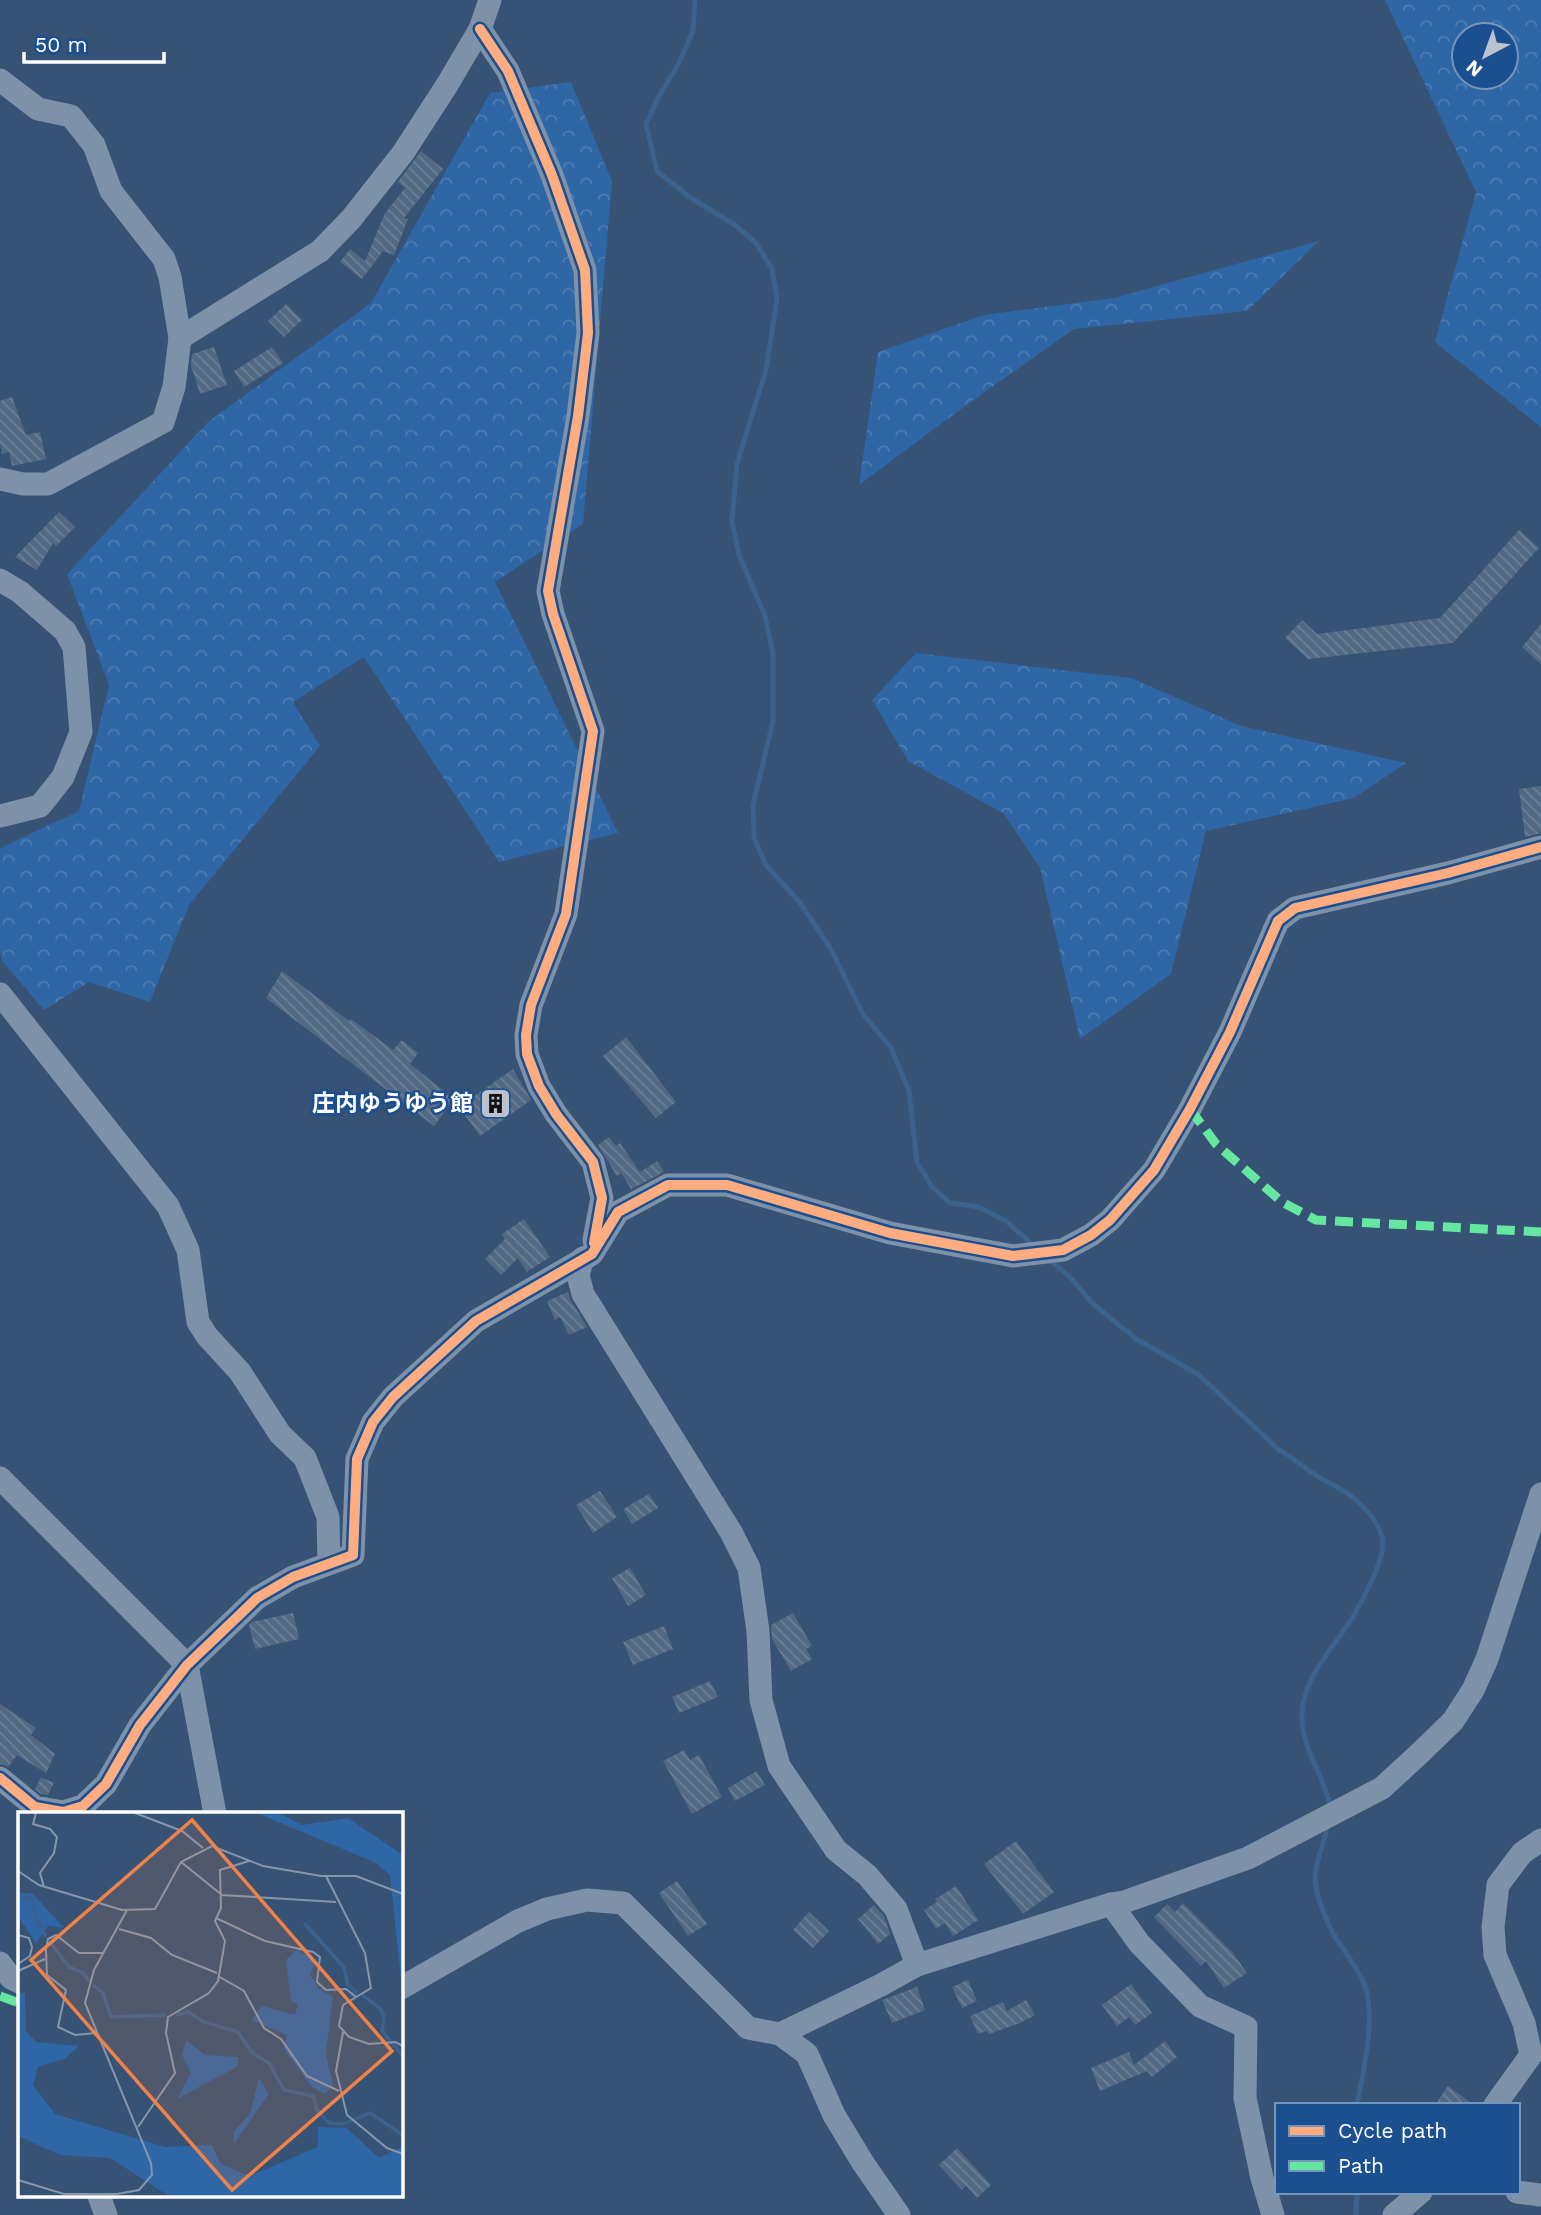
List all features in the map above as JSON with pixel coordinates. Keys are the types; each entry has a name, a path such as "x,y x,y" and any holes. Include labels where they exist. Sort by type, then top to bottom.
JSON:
{"street":[{"path":"180,338 320,251 351,219 403,153 447,85 480,29 490,0"},
{"path":"0,1779 35,1807 63,1812 83,1806 106,1784 140,1726 187,1665 257,1598 293,1577 353,1555 357,1459 373,1422 393,1397 476,1321 587,1256 602,1198 593,1163 556,1114 539,1086 527,1054 526,1035 531,1005 565,914 593,731 548,592 578,416 588,333 585,270 552,175 508,71 480,29"},
{"path":"0,80 38,109 71,117 94,145 111,191 164,258 170,277 180,338 174,387 163,422 48,484 23,484 0,479"},
{"path":"0,580 20,592 65,631 74,647 81,732 63,777 40,806 0,816"},
{"path":"918,1965 896,1909 867,1875 836,1850 779,1766 761,1700 758,1631 749,1568 731,1532 583,1294 578,1275 587,1256 618,1212 668,1185 727,1185 890,1233 1013,1256 1063,1250 1091,1236 1110,1220 1154,1170 1190,1109 1230,1032 1278,921 1295,908 1448,873 1541,847"},
{"path":"0,995 169,1206 188,1250 198,1322 207,1336 240,1372 280,1434 306,1458 328,1517 329,1563"},
{"path":"0,1478 187,1665 215,1812"},
{"path":"780,2034 918,1965 1124,1902 1248,1857 1382,1788 1452,1721 1473,1690 1487,1659 1540,1505"},
{"path":"1496,2103 1531,2055 1524,2023 1494,1955 1493,1927 1498,1885 1522,1853 1541,1840"},
{"path":"402,1987 518,1921 547,1909 587,1900 623,1902 748,2028 780,2034 807,2054 834,2115 899,2215"},
{"path":"1111,1904 1139,1943 1200,2006 1246,2027 1245,2098 1273,2215"},
{"path":"0,1963 11,1978 18,1982"},
{"path":"1520,2192 1541,2195"},
{"path":"1394,2215 1419,2194"},
{"path":"100,2198 106,2215"}],"green space":[{"path":"1385,0 1541,0 1541,427 1435,342 1476,192"},
{"path":"571,82 612,181 583,524 495,582 618,833 499,862 364,657 293,702 320,746 189,905 150,1002 89,982 44,1010 2,961 0,848 79,811 109,685 67,574 208,422 371,303 490,93"},
{"path":"1319,241 1247,311 1074,329 859,485 878,352 984,315 1114,298"},
{"path":"916,653 1131,678 1241,726 1406,763 1354,798 1206,831 1171,974 1080,1039 1040,868 1003,813 908,761 872,700"}],"building":[{"path":"421,151 443,169 404,218 408,219 394,255 383,251 362,279 340,262 350,249 365,261 385,213 405,188 398,182"},
{"path":"286,304 302,320 284,337 268,321"},
{"path":"214,347 227,385 200,394 191,366 192,354"},
{"path":"272,347 283,363 244,387 234,371"},
{"path":"12,397 26,435 40,432 46,459 12,466 9,452 2,454 0,401"},
{"path":"59,512 75,527 56,546 53,543 37,570 15,557"},
{"path":"1519,530 1539,548 1453,643 1308,659 1285,638 1302,620 1317,634 1440,618"},
{"path":"1541,624 1541,664 1522,647"},
{"path":"1541,786 1541,833 1525,837 1519,789"},
{"path":"282,971 393,1050 402,1040 418,1053 410,1064 454,1099 434,1126 266,998"},
{"path":"626,1037 676,1102 656,1118 603,1056"},
{"name":"庄内ゆうゆう館","path":"513,1069 531,1100 480,1136 459,1107"},
{"path":"609,1137 616,1146 620,1143 640,1172 657,1161 664,1172 631,1189 621,1173 617,1176 598,1145"},
{"path":"524,1219 550,1257 527,1272 518,1258 501,1275 485,1259 505,1239 502,1234"},
{"path":"568,1292 587,1327 569,1335 560,1317 555,1320 547,1301"},
{"path":"600,1491 617,1517 593,1533 576,1505"},
{"path":"649,1494 658,1508 632,1524 623,1509"},
{"path":"630,1568 646,1595 628,1606 612,1578"},
{"path":"293,1613 299,1639 255,1649 249,1625 252,1622"},
{"path":"793,1613 812,1646 806,1649 812,1659 791,1671 772,1639 771,1625"},
{"path":"664,1626 673,1649 633,1665 623,1642"},
{"path":"710,1681 718,1697 679,1713 672,1697"},
{"path":"0,1704 36,1728 31,1735 55,1754 46,1773 17,1755 8,1767 0,1764"},
{"path":"684,1750 690,1760 699,1755 722,1797 692,1814 663,1761"},
{"path":"757,1771 765,1785 735,1801 728,1788"},
{"path":"41,1777 54,1783 48,1795 35,1789"},
{"path":"1016,1841 1054,1892 1023,1914 984,1864"},
{"path":"677,1881 707,1924 688,1936 659,1893"},
{"path":"956,1886 978,1920 953,1936 945,1923 936,1929 924,1910 937,1902 935,1899"},
{"path":"1183,1903 1233,1953 1247,1973 1224,1988 1206,1961 1201,1966 1154,1917 1167,1904 1175,1912"},
{"path":"874,1905 884,1916 890,1934 878,1944 858,1919"},
{"path":"809,1912 829,1931 813,1948 793,1930"},
{"path":"968,1980 977,2001 962,2008 952,1987"},
{"path":"1131,1984 1152,2013 1135,2025 1129,2017 1117,2026 1102,2005"},
{"path":"917,1987 925,2010 892,2023 882,2000"},
{"path":"1026,2000 1035,2015 989,2034 987,2031 978,2034 970,2016 1003,2002 1007,2011"},
{"path":"1165,2041 1177,2057 1152,2077 1147,2071 1100,2091 1091,2068 1129,2052 1134,2065"},
{"path":"1448,2086 1471,2103 1436,2103"},
{"path":"957,2148 991,2185 977,2198 966,2186 962,2190 939,2165"}],"waterway":[{"path":"695,0 693,31 646,124 657,171 691,198 735,225 756,243 772,269 777,299 766,370 737,464 732,521 739,555 765,616 773,654 773,721 753,805 754,838 766,865 801,904 831,949 863,1014 891,1048 909,1091 917,1162 931,1186 950,1203 979,1207 1006,1221 1035,1247"},
{"path":"1048,1258 1072,1279 1092,1303 1135,1338 1199,1375 1279,1450 1351,1496 1374,1519 1382,1537 1383,1547 1375,1572 1355,1614 1316,1671 1303,1702 1302,1726 1305,1738 1331,1809"},
{"path":"1328,1825 1315,1871 1318,1894 1333,1932 1362,1978 1368,1999 1368,2039 1357,2103"},
{"path":"1356,2215 1357,2194"}],"marked path":[{"path":"1190,1109 1216,1144 1282,1202 1316,1220 1541,1232"},
{"path":"0,1996 18,2003"}],"cycle path":[{"path":"480,29 508,71 552,175 585,270 588,333 578,416 548,591 553,614 593,731 566,914 531,1005 526,1035 527,1054 539,1086 556,1114 593,1162 602,1198 594,1243"},
{"path":"0,1778 35,1807 63,1812 83,1806 106,1784 140,1725 187,1665 257,1598 293,1577 353,1555 357,1459 373,1422 393,1397 476,1321 592,1254 618,1212 668,1185 727,1185 890,1233 1013,1256 1063,1250 1091,1235 1110,1220 1154,1170 1190,1109 1230,1032 1278,921 1295,908 1448,873 1541,847"}],"place":[{"name":"庄内ゆうゆう館","path":"496,1103"}]}
